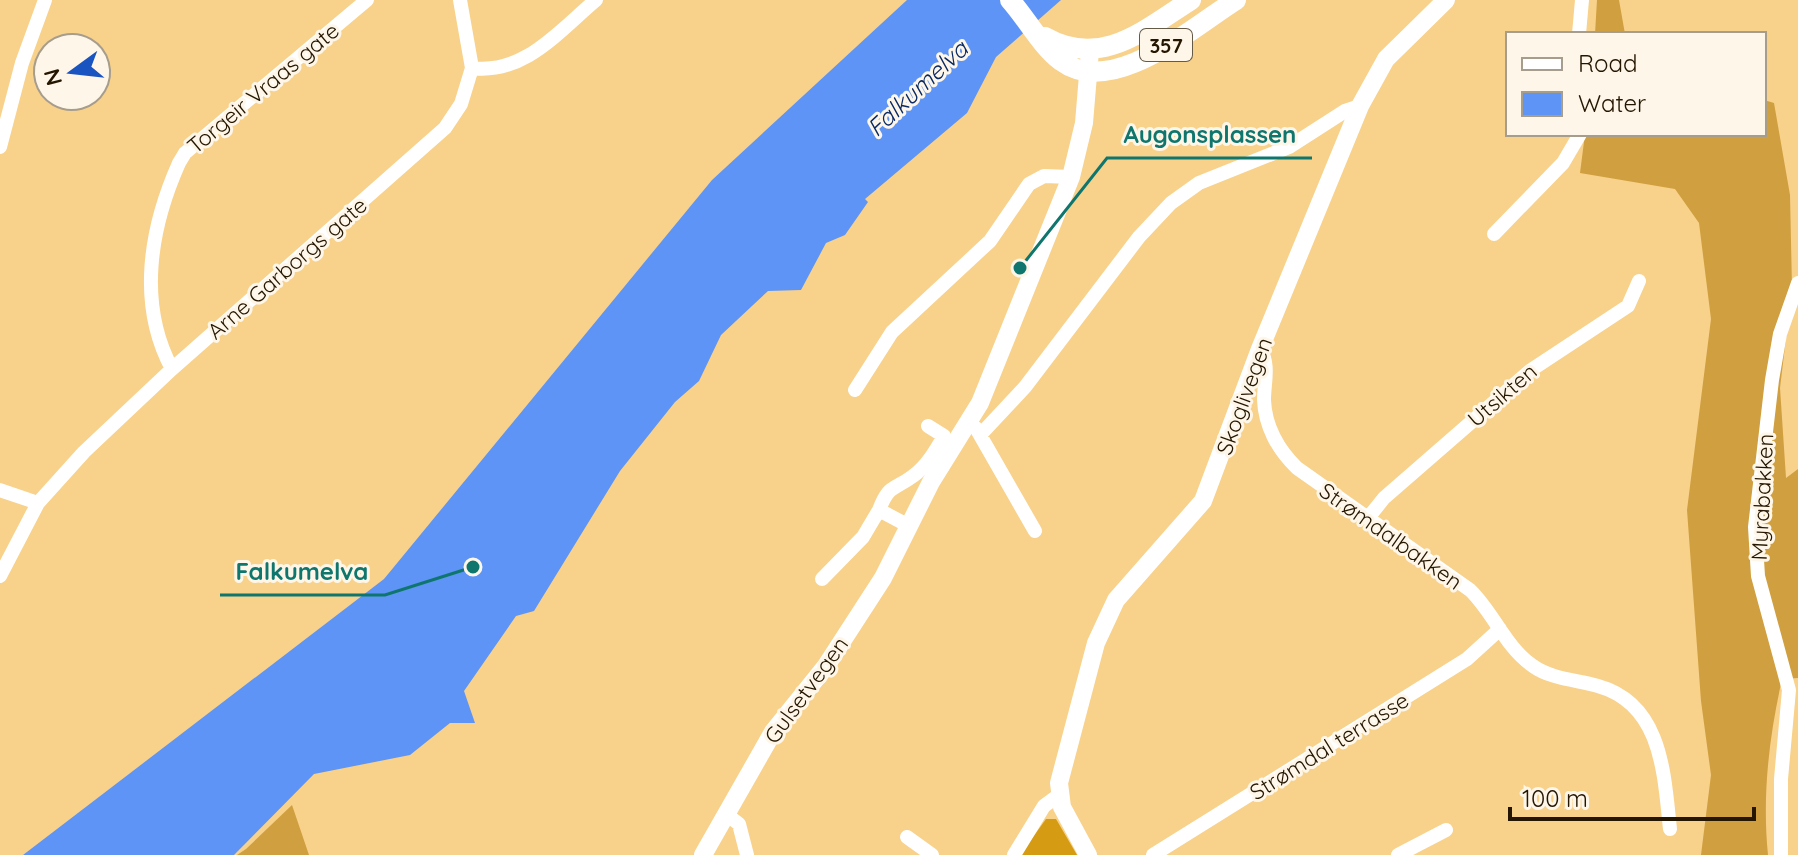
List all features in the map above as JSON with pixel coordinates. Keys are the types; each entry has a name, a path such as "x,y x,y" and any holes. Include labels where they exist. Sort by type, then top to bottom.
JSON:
{"main road":[{"path":"1010,0 1049,51 1063,63 1089,73"},
{"name":"357","path":"1090,51 1115,45 1191,0"},
{"name":"357","path":"1089,73 1104,73 1133,64 1236,0"},
{"path":"1038,33 1066,47 1090,51"}],"street":[{"path":"0,147 22,63 45,0"},
{"name":"Torgeir Vraas gate","path":"172,369 158,344 151,319 148,280 179,163 185,153 367,0"},
{"path":"460,0 472,68 508,67 527,58 596,0"},
{"name":"Skoglivegen","path":"1059,795 1062,766 1080,692 1106,620 1129,583 1203,501 1260,349 1360,106 1386,59 1446,0"},
{"path":"1579,32 1582,0"},
{"name":"Gulsetvegen","path":"703,855 773,732 826,666 883,578 931,482 975,428 987,387 1071,177 1084,123 1090,51"},
{"name":"Arne Garborgs gate","path":"0,576 38,503 84,452 172,369 445,128 461,104 472,68"},
{"path":"1035,531 975,428 1034,376 1139,237 1171,203 1199,183 1289,147 1345,111 1360,106"},
{"path":"1494,234 1563,163 1579,136"},
{"path":"855,390 892,332 990,241 1029,184 1044,176 1071,177"},
{"name":"Utsikten","path":"1368,518 1384,498 1531,370 1628,306 1639,281"},
{"name":"Myrabakken","path":"1781,855 1781,779 1789,690 1758,576 1755,527 1780,334 1798,283"},
{"name":"Strømdalbakken","path":"1260,349 1266,365 1267,418 1278,445 1311,481 1470,590 1532,666 1618,693 1638,709 1659,750 1670,829"},
{"path":"822,579 863,537 886,492 913,476 937,448 944,436 928,426"},
{"path":"0,490 38,503"},
{"path":"879,510 909,526"},
{"name":"Strømdal terrasse","path":"1153,855 1454,667 1500,629"},
{"path":"1014,855 1044,806 1059,795 1088,855"},
{"path":"726,814 739,824 747,855"},
{"path":"1398,855 1446,830"},
{"path":"907,837 932,855"}],"shaded area":[{"path":"1597,0 1619,0 1625,32 1595,32"},
{"path":"1766,101 1774,103 1790,195 1792,288 1780,388 1786,478 1798,469 1798,678 1782,679 1773,723 1766,789 1768,855 1701,855 1711,775 1701,701 1687,510 1711,319 1699,223 1675,189 1580,173 1585,136 1766,136"},
{"path":"292,805 309,855 237,855 246,849"},
{"path":"1046,819 1056,819 1077,855 1020,855"}],"water":[{"path":"907,0 1061,0 996,57 967,113 865,199 868,202 845,235 826,243 801,290 768,291 721,335 699,381 675,402 620,471 534,611 516,616 464,691 475,723 450,723 410,755 314,774 234,855 23,855 384,579 712,180"}],"place":[{"name":"Augonsplassen","path":"1020,268"},
{"name":"Falkumelva","path":"473,567"}]}
